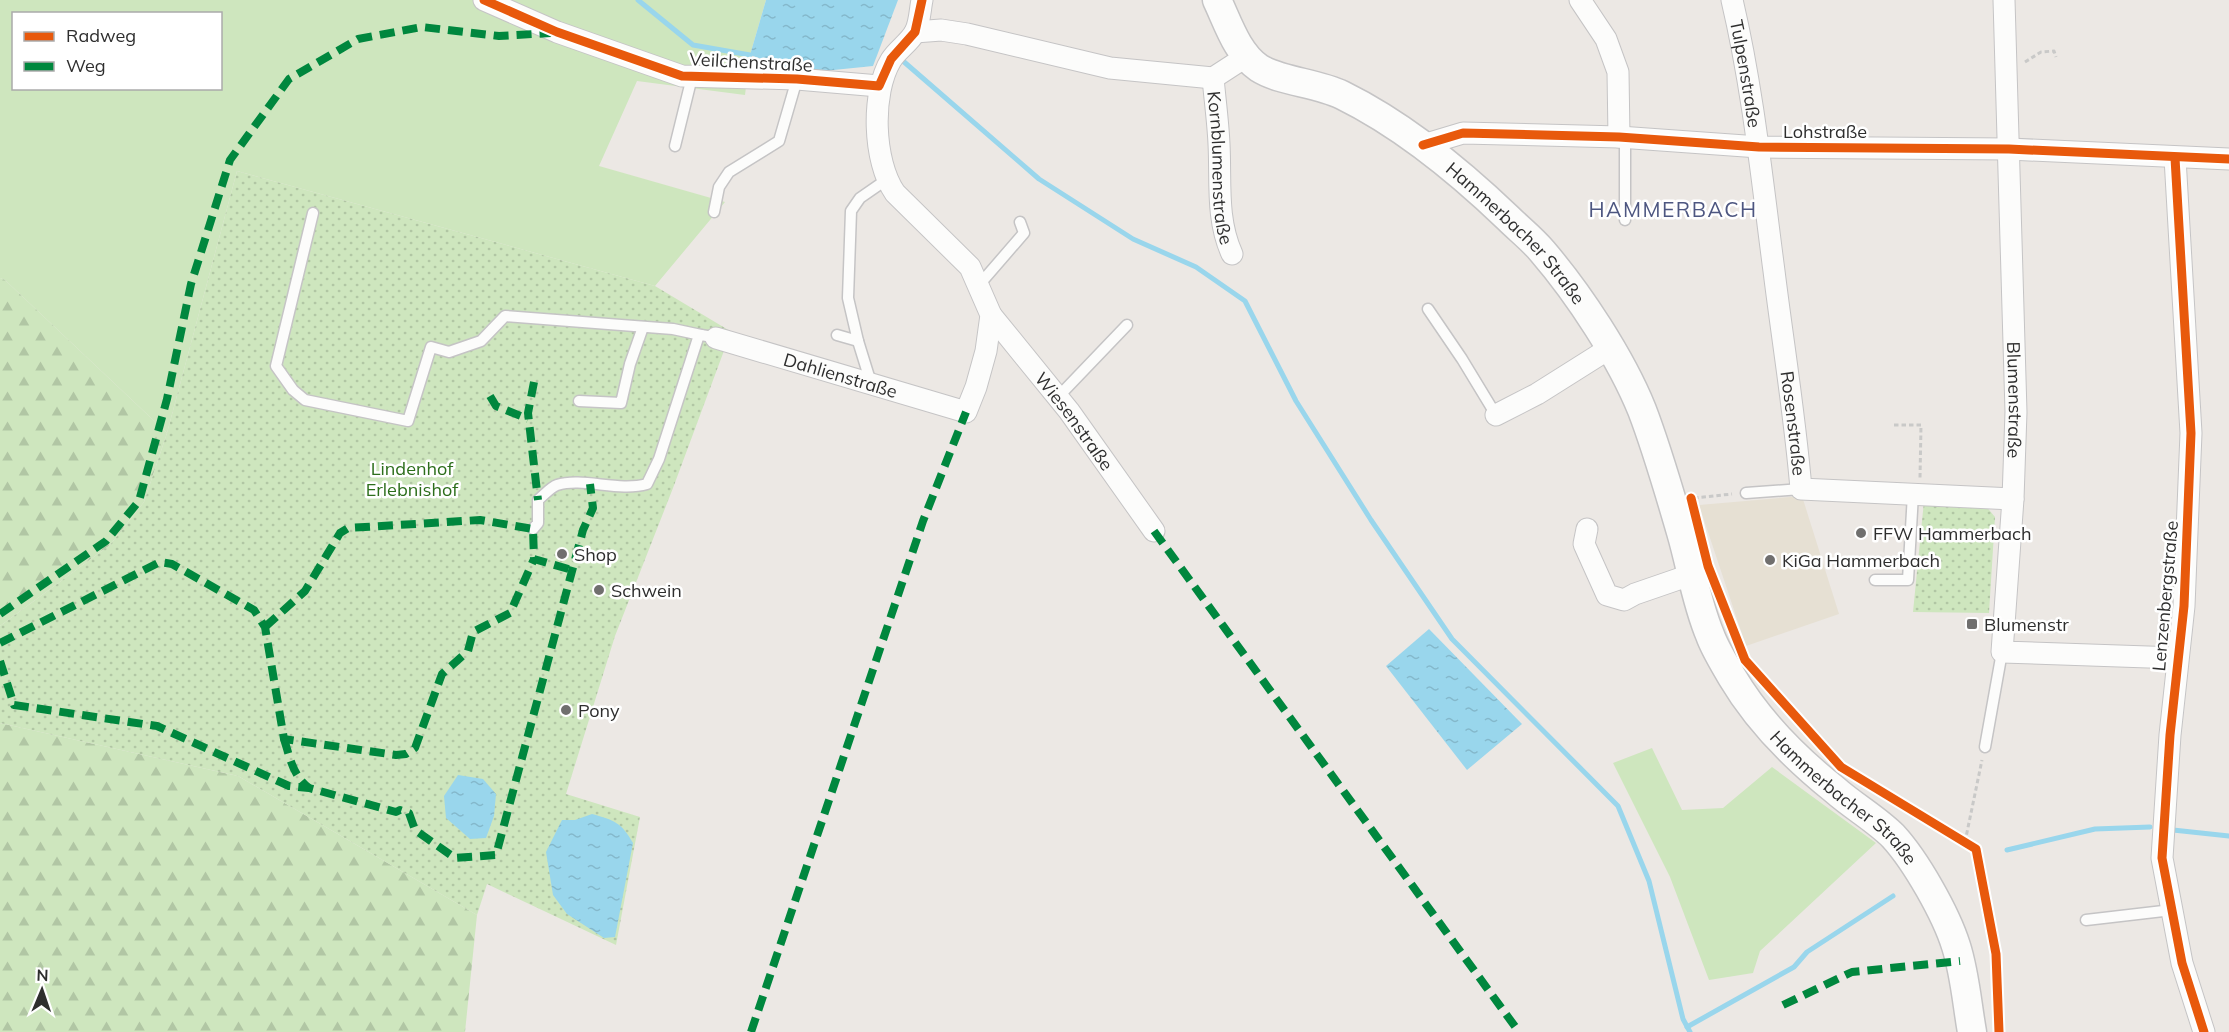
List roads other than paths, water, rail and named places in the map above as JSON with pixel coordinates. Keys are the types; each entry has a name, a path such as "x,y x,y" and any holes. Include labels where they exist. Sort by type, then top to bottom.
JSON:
{"main road":[{"name":"Hammerbacher Straße","path":"1217,0 1240,47 1260,68 1337,92 1423,145 1480,191 1542,250 1610,348 1643,413 1710,636 1733,680 1789,750 1892,836 1915,867 1946,918 1957,947 1972,1032"}],"street":[{"name":"Veilchenstraße","path":"484,0 557,32 682,76 796,79 879,86"},
{"path":"922,0 915,32 891,59 879,86 881,161 886,180 895,193 970,267 991,315"},
{"path":"1580,0 1606,39 1618,72 1622,137"},
{"name":"Tulpenstraße","path":"1732,0 1759,147"},
{"name":"Blumenstraße","path":"2002,652 2013,499 2016,412 2004,0"},
{"path":"915,32 941,30 967,34 1110,68 1214,78 1247,56"},
{"name":"Kornblumenstraße","path":"1214,78 1219,145 1220,206 1224,237 1232,254"},
{"name":"Lohstraße","path":"1423,145 1463,133 1622,137 1759,147 2009,149 2229,159"},
{"name":"Rosenstraße","path":"1759,147 1796,426 1801,489 2013,499"},
{"name":"Lenzenbergstraße","path":"2175,158 2191,433 2184,606 2176,658 2162,858 2182,963 2204,1032"},
{"name":"Wiesenstraße","path":"991,315 1058,397 1154,531"},
{"name":"Dahlienstraße","path":"709,337 966,412 986,351 991,315"},
{"path":"1496,415 1537,394 1610,348"},
{"path":"1587,529 1584,544 1607,595 1624,600 1693,574"},
{"path":"2002,652 2176,658"}],"lane":[{"path":"675,146 692,76"},
{"path":"714,212 719,187 729,172 779,141 796,79"},
{"path":"1622,137 1625,220"},
{"path":"872,384 858,341 848,298 851,211 860,198 886,180"},
{"path":"313,213 276,366 292,390 305,400 408,421 431,347 449,352 481,340 505,316 673,328 709,337"},
{"path":"979,285 1024,233 1020,222"},
{"path":"1428,309 1496,415"},
{"path":"1058,397 1127,325"},
{"path":"579,401 621,403 630,364 643,327"},
{"path":"837,335 858,341"},
{"path":"532,529 538,524 538,500 556,485 583,484 634,488 647,484 658,459 698,338 709,337"},
{"path":"1746,493 1801,489"},
{"path":"1875,580 1908,580 1916,494"},
{"name":"Blumenstraße","path":"1985,747 2002,652"},
{"path":"2086,920 2172,910"}],"water":[{"path":"766,0 898,0 873,66 804,73 750,55"},
{"path":"1429,629 1522,724 1467,770 1386,666"},
{"path":"458,775 483,779 496,794 494,816 486,838 470,839 446,818 444,796"},
{"path":"592,814 617,823 633,843 615,937 604,938 567,914 553,895 546,852 562,820 575,820"}],"waterway":[{"path":"638,0 693,45 750,55"},
{"path":"903,61 1039,179 1133,239 1196,267 1245,301 1296,401 1371,520 1452,639 1618,806 1649,881 1683,1019 1690,1032"},
{"path":"2007,850 2095,829 2150,827"},
{"path":"2173,830 2229,836"},
{"path":"1687,1027 1794,967 1807,952 1893,896"}],"place":[{"name":"FFW Hammerbach","path":"1861,533"},
{"name":"Shop","path":"562,554"},
{"name":"KiGa Hammerbach","path":"1770,560"},
{"name":"Schwein","path":"599,590"},
{"name":"Blumenstr","path":"1972,624"},
{"name":"Pony","path":"566,710"}],"district":[{"name":"HAMMERBACH","path":"1673,209"}],"park label":[{"name":"Lindenhof Erlebnishof","path":"412,478"}]}
